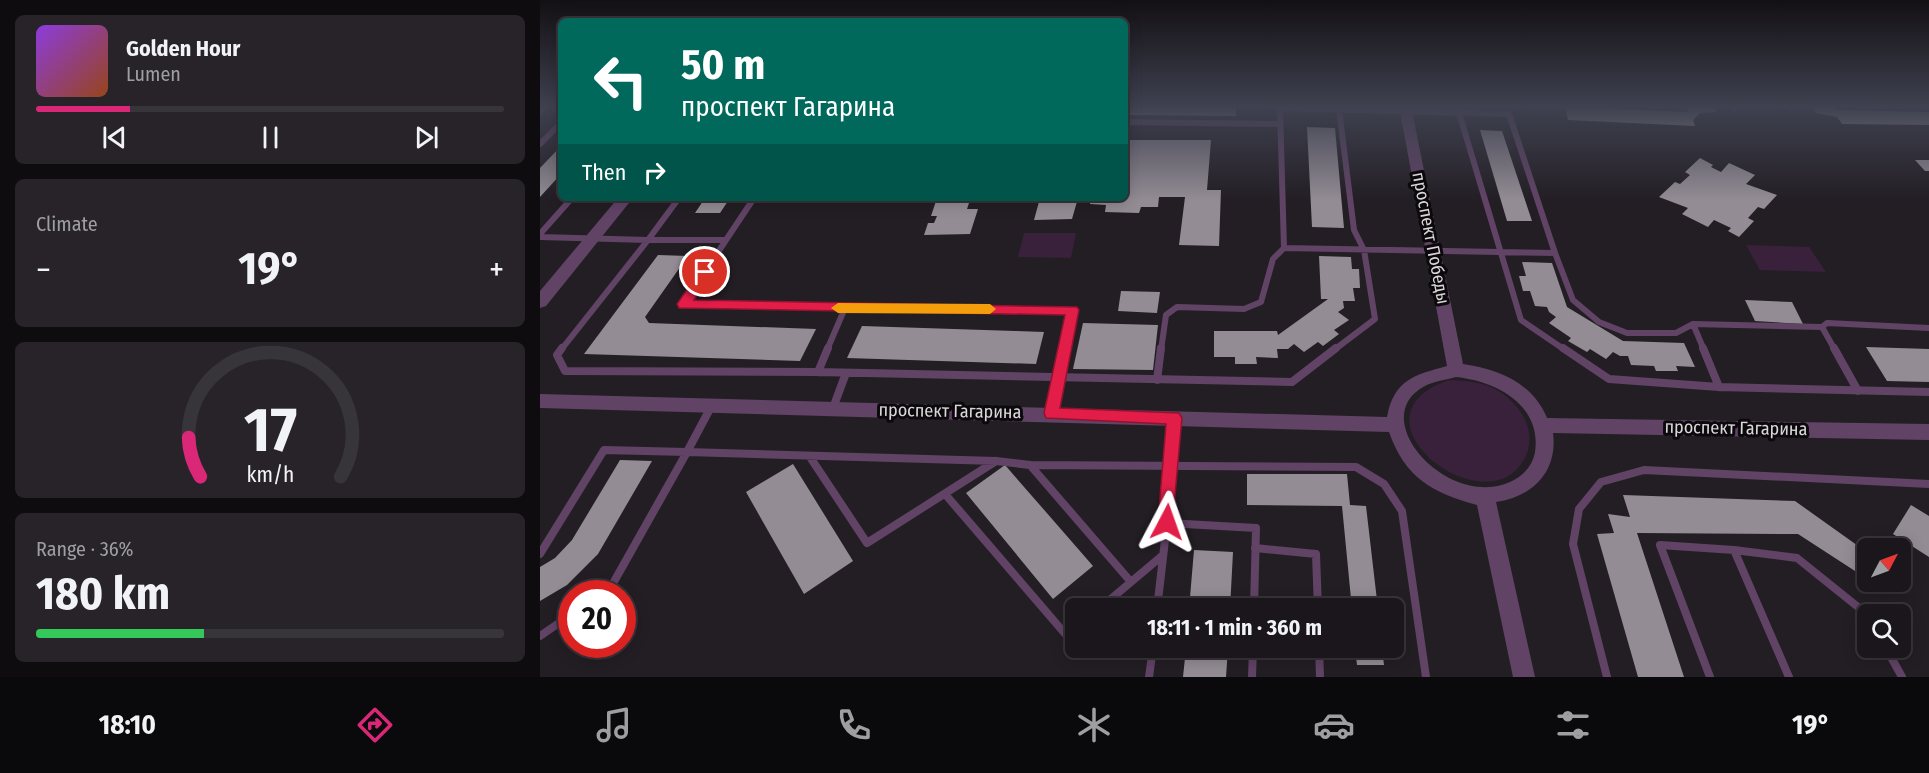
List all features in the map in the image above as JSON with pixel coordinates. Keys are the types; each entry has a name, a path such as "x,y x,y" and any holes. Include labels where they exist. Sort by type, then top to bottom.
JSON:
{"street":[{"name":"проспект Победы","path":"1411,138 1456,370"},
{"path":"542,298 624,201"},
{"path":"1456,370 1478,372 1499,380 1518,392 1533,407 1544,425 1547,446 1542,465 1529,482 1509,492 1485,496 1452,490 1423,474 1403,450 1395,425 1397,407 1405,392 1427,376 1456,370"},
{"name":"проспект Гагарина","path":"540,401 1052,413 1395,425"},
{"name":"проспект Гагарина","path":"1544,425 1929,432"},
{"path":"1485,496 1524,677"}],"lane":[{"path":"1280,138 1284,248"},
{"path":"677,201 557,355 565,371 818,372 1292,382 1375,320 1364,250 1354,230 1343,138"},
{"path":"1465,138 1521,320 1609,379 1719,387 1929,392"},
{"path":"1517,138 1573,300 1599,322 1627,333 1676,333 1693,324 1822,327 1827,322 1929,328"},
{"path":"540,236 569,201"},
{"path":"752,201 684,304 1072,310 1052,413"},
{"path":"540,236 592,239 726,240"},
{"path":"1157,380 1166,315 1177,307 1244,309 1261,302 1273,259 1284,248 1555,253"},
{"path":"818,372 845,308"},
{"path":"1693,324 1719,387"},
{"path":"1822,327 1858,391"},
{"path":"833,408 846,373"},
{"path":"614,580 712,405"},
{"path":"1158,598 1167,522 1174,418"},
{"path":"540,554 604,450 996,461 1030,465 1356,467 1374,475 1392,491 1402,511 1426,677"},
{"path":"810,457 867,543 996,461"},
{"path":"1030,465 1131,582"},
{"path":"1607,677 1573,544 1579,509 1601,482 1644,470 1928,485"},
{"path":"945,494 1065,634"},
{"path":"1167,522 1256,528 1254,598"},
{"path":"1710,677 1686,608 1660,546 1734,550 1797,558 1857,606"},
{"path":"1255,548 1316,554 1318,598"},
{"path":"1734,550 1789,677"},
{"path":"1112,598 1163,555"},
{"path":"540,636 558,624"},
{"path":"1149,677 1152,658"},
{"path":"1252,677 1253,658"},
{"path":"1319,658 1320,677"},
{"path":"1892,658 1902,677"}],"shaded area":[{"path":"1024,233 1076,233 1071,258 1018,257"},
{"path":"1746,245 1809,247 1826,272 1760,270"},
{"path":"1449,380 1477,383 1493,388 1514,403 1522,413 1527,424 1529,447 1517,469 1497,480 1472,480 1448,471 1427,456 1413,436 1410,415 1420,396"}],"building":[{"path":"1308,138 1336,138 1344,228 1312,227"},
{"path":"1482,138 1504,138 1532,221 1507,221"},
{"path":"1128,140 1211,140 1207,190 1221,190 1219,246 1179,245 1185,197 1159,197 1158,207 1141,207 1139,213 1105,212 1106,205 1090,204 1090,201 1128,201"},
{"path":"558,149 558,177 540,197 540,168"},
{"path":"1700,158 1721,172 1729,163 1755,175 1746,184 1777,195 1764,209 1758,207 1748,218 1754,221 1739,237 1728,231 1731,228 1714,220 1708,227 1682,214 1688,208 1659,197 1675,182 1680,184 1690,175 1685,172"},
{"path":"1915,160 1929,160 1929,171 1925,171"},
{"path":"703,201 728,201 720,213 695,213"},
{"path":"936,201 970,201 967,209 978,209 970,234 924,235 928,223 934,223 937,216 931,216"},
{"path":"1039,201 1077,201 1072,219 1034,220"},
{"path":"658,255 688,256 645,317 649,323 816,329 800,361 584,354"},
{"path":"1319,256 1351,257 1352,269 1359,269 1360,288 1353,288 1355,301 1343,301 1344,308 1338,312 1349,320 1334,330 1339,334 1323,346 1318,342 1304,352 1294,344 1288,349 1277,349 1278,358 1256,357 1257,364 1235,364 1235,357 1214,357 1214,331 1277,331 1278,335 1328,299 1321,299"},
{"path":"1522,262 1552,263 1567,307 1623,341 1684,343 1695,367 1676,366 1678,371 1656,371 1654,366 1631,365 1628,356 1620,356 1613,352 1606,359 1590,349 1587,352 1568,341 1571,338 1549,323 1556,317 1549,312 1547,307 1535,306 1530,291 1523,291 1519,276 1526,276"},
{"path":"1121,291 1160,292 1157,313 1118,311"},
{"path":"1745,300 1792,302 1803,324 1755,321"},
{"path":"1083,323 1158,325 1153,370 1073,369"},
{"path":"862,326 1044,332 1036,364 847,358"},
{"path":"1866,347 1929,349 1929,382 1887,381"},
{"path":"620,460 652,461 598,554 572,580 558,580 558,590 540,601 540,567 555,558 572,540"},
{"path":"793,464 853,561 804,594 746,492"},
{"path":"1005,465 1093,566 1053,599 966,493"},
{"path":"1247,474 1347,474 1350,505 1366,506 1377,598 1351,598 1342,506 1247,505"},
{"path":"1623,495 1795,501 1857,545 1857,568 1855,571 1798,534 1637,533 1684,677 1638,677 1597,534 1614,533 1608,514 1630,517"},
{"path":"1911,505 1929,516 1929,557 1911,546 1911,538 1899,538 1893,534"},
{"path":"1194,550 1233,552 1231,598 1190,598"},
{"path":"1185,658 1227,658 1226,677 1183,677"},
{"path":"1356,658 1383,658 1384,665 1357,665"}],"slow traffic":[{"path":"838,308 990,309"}],"route":[{"path":"705,272 684,304 1072,310 1052,413 1174,418 1167,522"}]}
